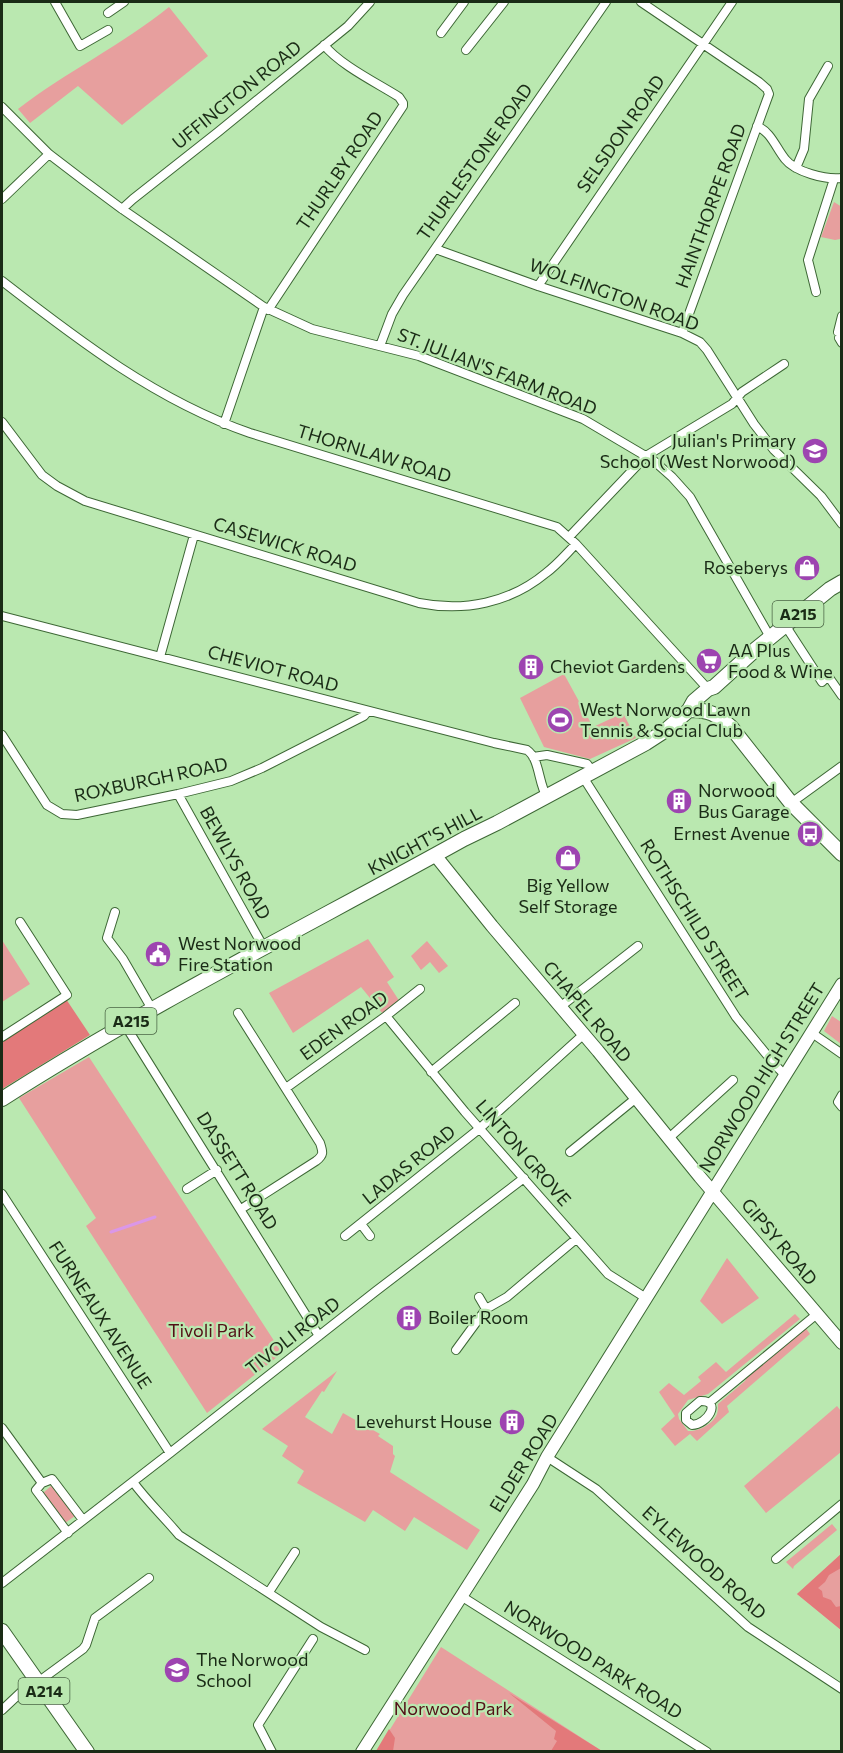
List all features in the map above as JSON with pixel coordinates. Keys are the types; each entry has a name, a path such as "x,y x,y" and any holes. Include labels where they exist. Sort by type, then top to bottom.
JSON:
{"main road":[{"name":"KNIGHT'S HILL","path":"2,1099 152,1009 653,739 770,637 842,582"},
{"path":"711,688 712,701 719,717"},
{"path":"689,710 703,710 719,717 731,727 791,803 842,854"},
{"name":"CHAPEL ROAD","path":"435,855 713,1191"},
{"name":"NORWOOD HIGH STREET","path":"713,1191 842,984"},
{"name":"ELDER ROAD","path":"362,1752 533,1484 547,1457 713,1191"},
{"name":"GIPSY ROAD","path":"713,1191 842,1343"},
{"name":"A214","path":"2,1631 87,1752"}],"street":[{"path":"55,2 80,46 108,30"},
{"path":"108,13 124,2"},
{"name":"UFFINGTON ROAD","path":"122,209 354,21 370,2"},
{"path":"441,33 464,2"},
{"path":"469,51 505,2"},
{"name":"THURLESTONE ROAD","path":"380,346 396,307 606,2"},
{"path":"641,2 703,44"},
{"name":"SELSDON ROAD","path":"538,286 732,2"},
{"name":"HAINTHORPE ROAD","path":"682,333 769,96 768,91 759,82 703,44"},
{"name":"THURLBY ROAD","path":"224,424 266,308 403,106 399,97 348,65 324,45"},
{"path":"796,168 804,149 809,99 828,66"},
{"name":"ST. JULIAN'S FARM ROAD","path":"2,107 49,154 122,209 266,308 312,329 419,356 583,419 646,456 666,472 690,497 770,637"},
{"path":"758,126 764,130 784,158 796,168 829,179 838,179 808,260 816,292"},
{"path":"2,199 49,154"},
{"name":"WOLFINGTON ROAD","path":"436,248 538,286 695,339 704,346 774,450 821,496 842,524"},
{"name":"THORNLAW ROAD","path":"2,280 92,350 172,399 224,424 554,525 573,541 711,688"},
{"path":"840,337 842,316"},
{"name":"CASEWICK ROAD","path":"2,422 42,475 66,492 96,505 407,600 451,607 482,604 520,590 546,573 646,456 732,404 737,396 784,364"},
{"path":"160,657 194,535"},
{"name":"CHEVIOT ROAD","path":"2,616 527,750 534,757 547,755 587,764 588,774"},
{"path":"785,625 822,682 828,676 842,696"},
{"name":"ROXBURGH ROAD","path":"2,735 47,805 62,814 77,815 213,786 244,776 364,716 368,711"},
{"path":"534,757 541,787 547,797"},
{"path":"791,803 842,766"},
{"name":"ROTHSCHILD STREET","path":"588,774 736,1017 785,1075"},
{"name":"BEWLYS ROAD","path":"178,794 264,948"},
{"path":"115,912 107,938 123,959 152,1009"},
{"path":"2,1037 67,995 20,922"},
{"path":"560,1007 638,946"},
{"name":"EDEN ROAD","path":"286,1088 420,989"},
{"path":"431,1072 515,1003"},
{"path":"238,1013 324,1152 316,1161 241,1209"},
{"name":"LINTON GROVE","path":"386,1016 479,1129 608,1274 646,1298"},
{"name":"DASSETT ROAD","path":"125,1025 320,1336"},
{"path":"812,1033 842,1054"},
{"name":"LADAS ROAD","path":"345,1236 479,1129 584,1034"},
{"path":"669,1138 733,1080"},
{"path":"842,1095 838,1102 842,1107"},
{"path":"570,1152 635,1099"},
{"path":"187,1189 216,1170"},
{"name":"TIVOLI ROAD","path":"2,1583 524,1178"},
{"name":"FURNEAUX AVENUE","path":"2,1194 170,1453"},
{"name":"LADAS ROAD","path":"361,1224 370,1236"},
{"path":"456,1350 486,1309 507,1297 576,1239"},
{"path":"479,1298 486,1309"},
{"path":"709,1403 817,1314"},
{"path":"2,1428 42,1484"},
{"name":"EYLEWOOD ROAD","path":"547,1457 596,1489 748,1627 842,1689"},
{"path":"68,1533 36,1490 42,1484 51,1479 83,1520"},
{"path":"133,1482 179,1535 321,1627 365,1650"},
{"path":"776,1560 842,1504"},
{"path":"269,1593 295,1552"},
{"path":"2,1710 37,1681 83,1649 95,1618 149,1578"},
{"name":"NORWOOD PARK ROAD","path":"461,1596 707,1752"},
{"path":"272,1752 258,1725 313,1639"}],"green space":[{"path":"169,7 208,56 122,125 78,86 30,123 18,109 132,34"},
{"path":"834,202 842,207 840,239 835,240 821,237"},
{"name":"West Norwood Lawn Tennis & Social Club","path":"564,674 593,727 623,713 636,738 590,759 544,747 520,698"},
{"path":"368,939 394,977 387,982 400,1002 383,1014 361,987 293,1033 269,993"},
{"path":"2,940 30,984 2,1002"},
{"path":"427,941 448,966 439,973 430,962 421,970 411,956"},
{"path":"832,1016 841,1022 841,1044 824,1031"},
{"name":"Tivoli Park","path":"89,1057 282,1353 207,1413 86,1226 96,1218 19,1098"},
{"path":"727,1258 759,1298 722,1324 700,1301"},
{"path":"795,1314 800,1319 708,1394 688,1400 678,1414 688,1431 701,1429 709,1424 717,1414 718,1404 805,1327 810,1334 727,1406 729,1412 697,1441 690,1434 675,1446 661,1429 675,1416 659,1392 669,1383 684,1395 701,1381 698,1377 716,1362 726,1372"},
{"path":"337,1371 305,1417 332,1434 343,1413 380,1434 378,1436 393,1446 395,1456 390,1472 480,1530 467,1550 414,1517 405,1531 373,1510 365,1522 297,1483 304,1471 282,1456 288,1446 262,1429"},
{"path":"837,1406 841,1411 841,1452 766,1513 744,1486"},
{"path":"51,1486 75,1516 65,1523 43,1493"},
{"path":"832,1524 837,1530 793,1569 786,1562"},
{"path":"841,1554 841,1630 797,1594"},
{"name":"Norwood Park","path":"441,1647 602,1751 376,1752"}],"shaded area":[{"path":"66,999 90,1035 2,1089 2,1042"},
{"path":"841,1554 841,1568 829,1575 818,1588 822,1591 823,1597 831,1600 836,1607 841,1606 841,1630 797,1594"},
{"path":"509,1693 602,1751 551,1751 557,1741 554,1739 556,1731"},
{"path":"389,1729 395,1738 393,1751 376,1751"}],"waterway":[{"path":"111,1232 155,1217"}],"place":[{"name":"Julian's Primary School (West Norwood)","path":"815,451"},
{"name":"Roseberys","path":"807,568"},
{"name":"AA Plus Food & Wine","path":"709,661"},
{"name":"Cheviot Gardens","path":"531,667"},
{"name":"West Norwood Lawn Tennis & Social Club","path":"560,720"},
{"name":"Norwood Bus Garage","path":"679,801"},
{"name":"Ernest Avenue","path":"810,834"},
{"name":"Big Yellow Self Storage","path":"568,858"},
{"name":"West Norwood Fire Station","path":"158,954"},
{"name":"Boiler Room","path":"409,1318"},
{"name":"Levehurst House","path":"512,1422"},
{"name":"The Norwood School","path":"177,1670"}]}
